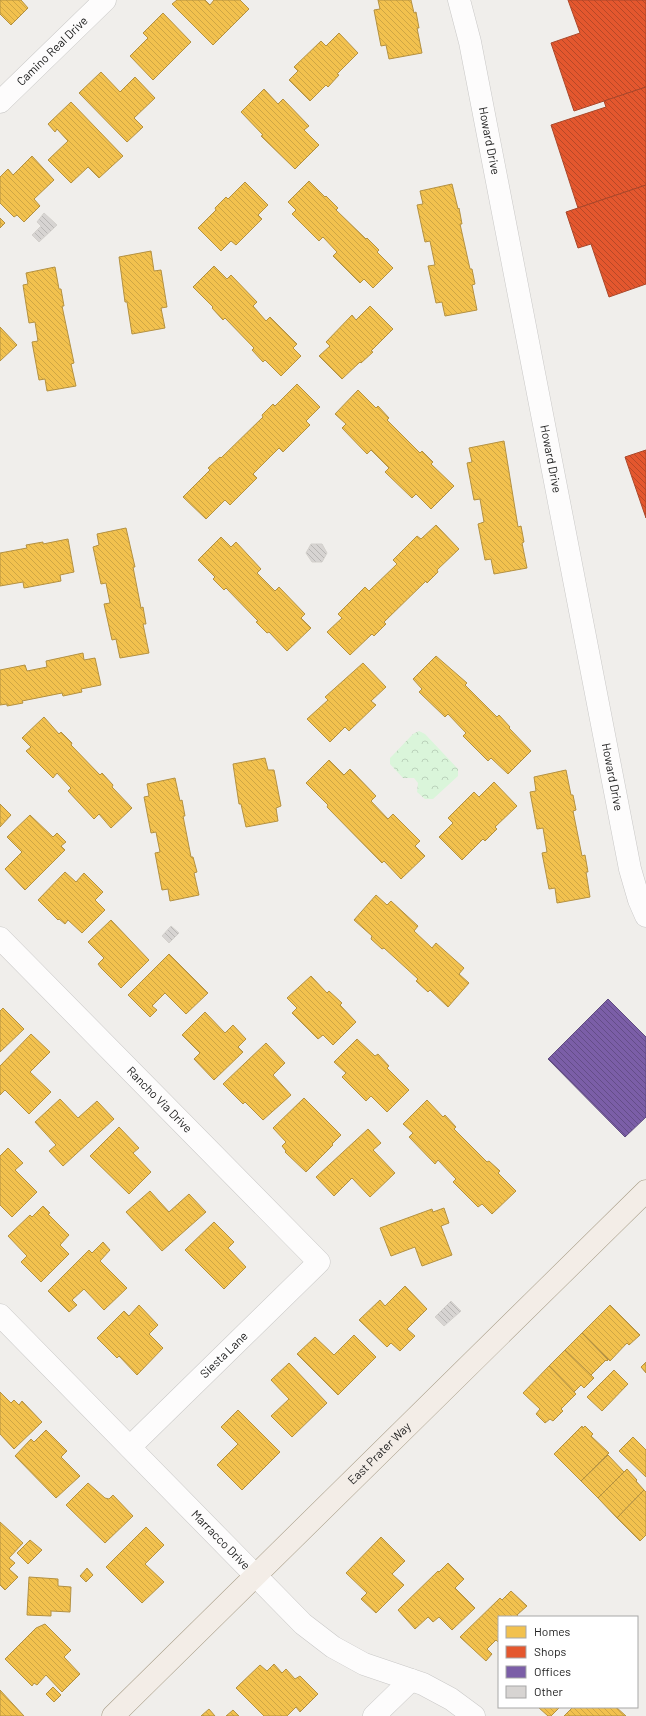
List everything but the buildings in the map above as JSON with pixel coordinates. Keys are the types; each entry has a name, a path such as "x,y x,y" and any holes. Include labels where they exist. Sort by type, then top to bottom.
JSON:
{"main road":[{"name":"East Prater Way","path":"113,1716 646,1191"}],"street":[{"name":"Camino Real Drive","path":"0,102 105,0"},
{"name":"Howard Drive","path":"458,0 464,14 470,42 630,869 639,900 646,916"},
{"name":"Rancho Via Drive","path":"0,938 319,1262"},
{"name":"Siesta Lane","path":"130,1448 319,1262"},
{"name":"Marracco Drive","path":"0,1315 304,1624 333,1647 364,1664 411,1680 451,1699 474,1716"},
{"path":"374,1716 411,1680"}],"green space":[{"path":"419,731 425,734 458,769 458,776 433,799 425,799 417,792 418,783 414,778 403,778 390,764 390,758 413,734"}]}
